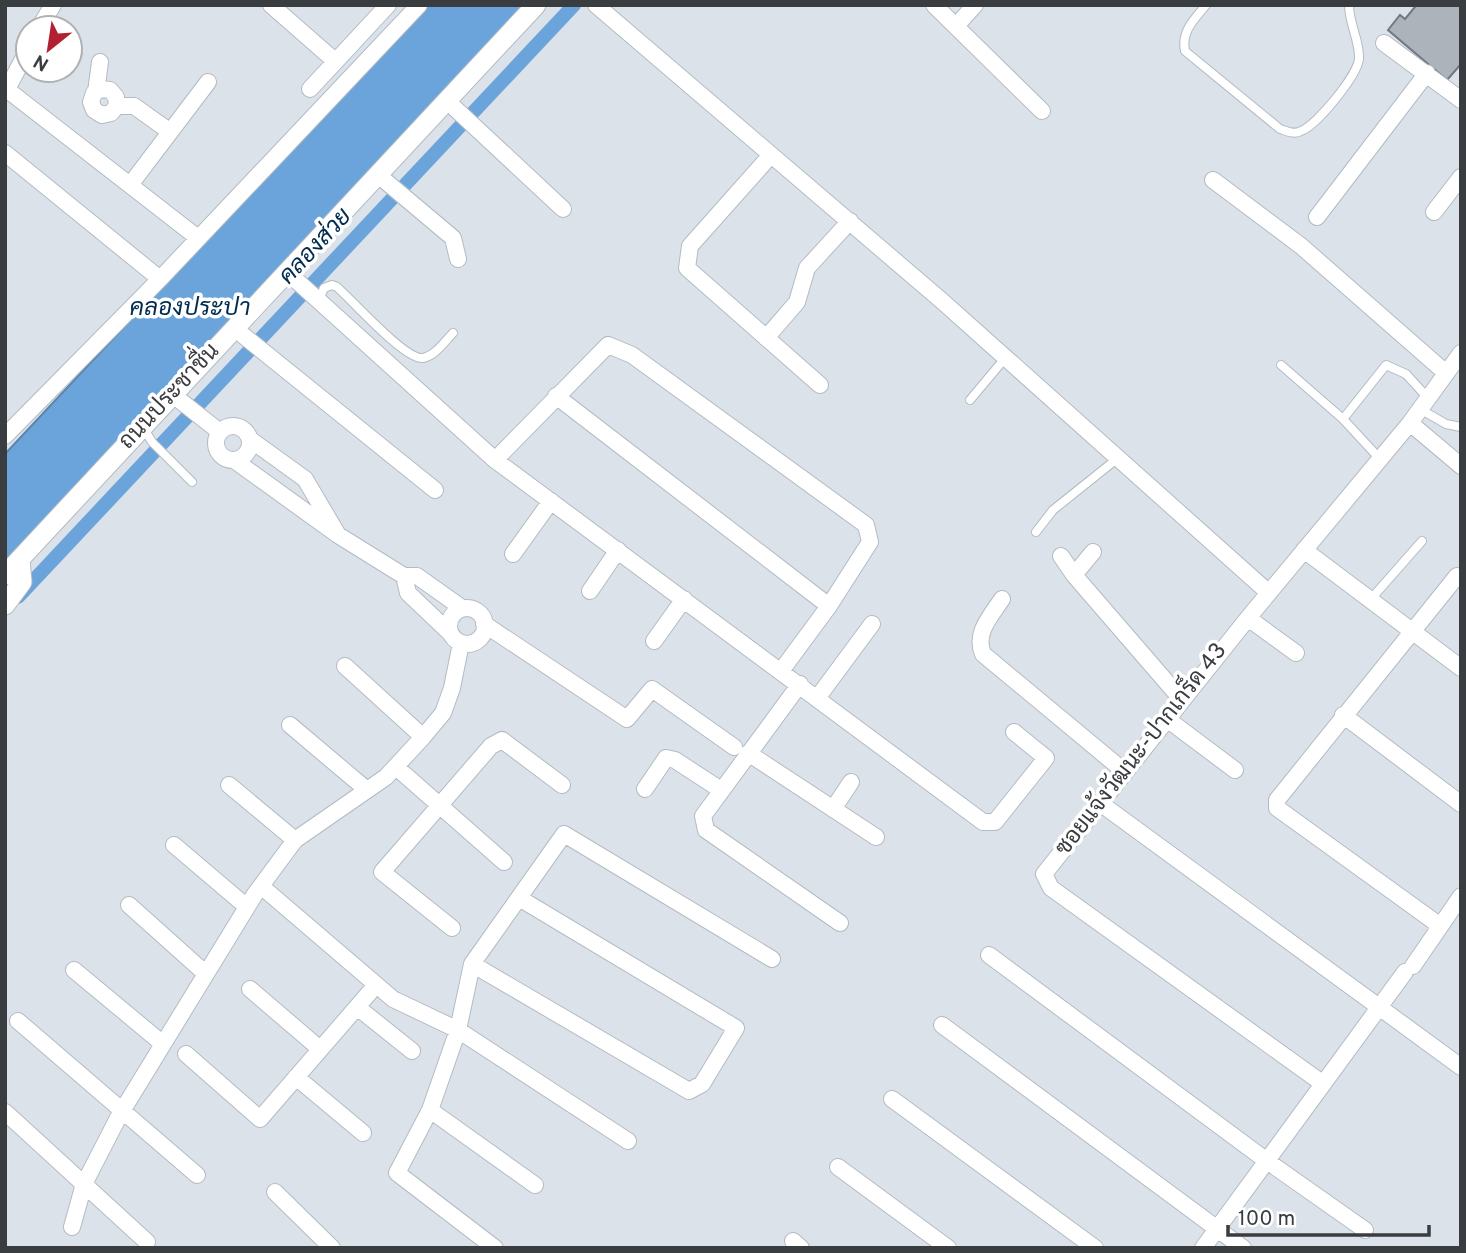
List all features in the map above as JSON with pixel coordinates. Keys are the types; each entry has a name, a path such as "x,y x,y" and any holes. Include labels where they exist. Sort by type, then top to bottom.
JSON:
{"street":[{"path":"271,5 335,61"},
{"path":"310,89 388,5"},
{"path":"5,436 160,279 419,5"},
{"name":"ถนนประชาชื่น","path":"5,575 148,434 451,105 536,5"},
{"path":"596,5 1006,357 1269,593"},
{"path":"934,5 1042,111"},
{"path":"956,26 975,5"},
{"path":"1384,43 1461,100"},
{"path":"100,62 96,92 91,102 94,110 102,115 111,113 117,106 134,106 169,131"},
{"path":"1317,217 1427,73"},
{"path":"130,185 208,82"},
{"path":"6,89 198,238"},
{"path":"451,105 563,209"},
{"path":"5,153 160,279"},
{"path":"771,155 690,246 687,257 690,274 820,385"},
{"path":"1434,212 1461,177"},
{"path":"383,179 453,238 458,259"},
{"path":"1213,180 1301,246 1447,373"},
{"path":"766,338 797,302 807,268 850,221"},
{"path":"292,276 495,460 984,822 995,822 1046,758 1014,732"},
{"path":"240,333 435,490"},
{"path":"495,460 598,351 608,345 617,346 866,525 870,542 829,606 781,671"},
{"name":"ซอยแจ้งวัฒนะ-ปากเกร็ด 43","path":"1322,1083 1051,888 1044,874 1248,618 1410,423 1461,353"},
{"path":"556,396 829,606"},
{"path":"179,399 220,432"},
{"path":"1410,423 1461,466"},
{"path":"338,535 305,479 251,440 246,430 236,425 225,427 220,432 216,441 219,452 338,535 404,576 417,576 462,608 479,613 484,624 626,719 652,689 876,837"},
{"path":"234,460 245,456 251,440"},
{"path":"513,554 551,501"},
{"path":"590,591 618,550"},
{"path":"1304,550 1461,668"},
{"path":"1074,575 1093,552"},
{"path":"1061,556 1074,575 1182,700"},
{"path":"5,605 22,582 20,559"},
{"path":"404,576 408,593 456,638 478,640 484,624"},
{"path":"1440,925 1277,808 1277,800 1457,576"},
{"path":"654,641 684,599"},
{"path":"1002,599 983,628 978,644 982,654 1125,772"},
{"path":"72,1227 84,1184 122,1111 261,886 295,840 396,767 443,713 452,688 456,638 452,615 462,608"},
{"path":"1248,618 1296,653"},
{"path":"818,697 872,624"},
{"path":"345,666 423,737"},
{"path":"800,684 741,750 722,790 703,817 706,830 840,923"},
{"path":"1343,715 1461,804"},
{"path":"1167,719 1235,770"},
{"path":"290,725 367,790"},
{"path":"452,928 382,872 491,746 502,740 562,785"},
{"path":"645,789 666,758 675,760 722,790"},
{"path":"396,767 503,862"},
{"path":"833,809 851,782"},
{"path":"229,785 295,840"},
{"path":"1100,803 1378,1009 1461,1067"},
{"path":"495,1248 397,1173 430,1110 458,1030 472,964 564,834 772,960"},
{"path":"174,845 247,907"},
{"path":"261,886 393,999 458,1030 628,1141"},
{"path":"1203,1248 1461,896"},
{"path":"472,964 689,1091 702,1084 736,1028 519,898"},
{"path":"129,905 206,974"},
{"path":"989,955 1266,1161 1365,1230"},
{"path":"74,970 163,1044"},
{"path":"186,1054 260,1119 376,985"},
{"path":"250,989 320,1049"},
{"path":"357,1007 412,1051"},
{"path":"18,1021 197,1175"},
{"path":"942,1025 1243,1248"},
{"path":"296,1077 363,1133"},
{"path":"892,1099 1095,1248"},
{"path":"430,1110 535,1185"},
{"path":"5,1112 147,1242"},
{"path":"838,1167 948,1248"},
{"path":"275,1192 332,1248"}],"lane":[{"path":"1206,5 1187,29 1183,40 1185,51 1280,129 1292,133 1312,124 1353,77 1358,66 1359,55 1349,5"},
{"path":"318,299 324,288 332,285 337,287 400,346 417,357 425,358 453,333"},
{"path":"970,400 1006,357"},
{"path":"1281,365 1343,419 1380,459"},
{"path":"1343,419 1386,365 1406,374 1424,403 1446,424 1461,427"},
{"path":"148,434 192,482"},
{"path":"1036,532 1053,510 1118,458"},
{"path":"1371,599 1422,541"}],"water":[{"name":"คลองประปา","path":"426,5 526,5 5,563 5,454"}],"building":[{"path":"1412,5 1461,5 1461,64 1447,80 1388,30 1400,15 1405,19 1415,7"}],"waterway":[{"name":"คลองส่วย","path":"18,597 574,5"}]}
